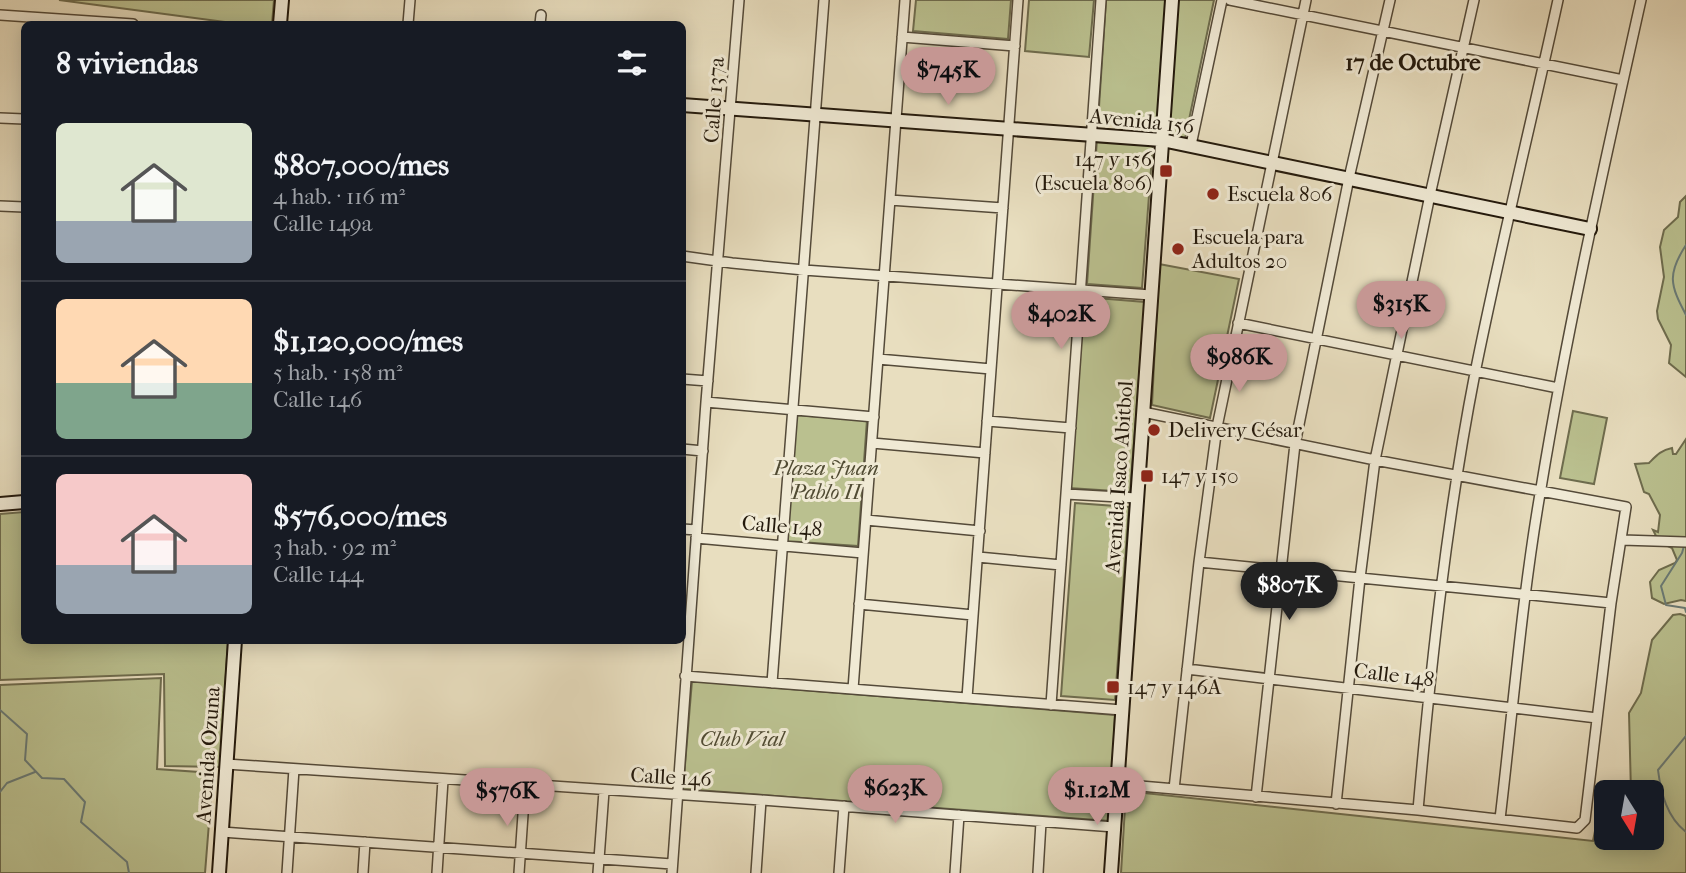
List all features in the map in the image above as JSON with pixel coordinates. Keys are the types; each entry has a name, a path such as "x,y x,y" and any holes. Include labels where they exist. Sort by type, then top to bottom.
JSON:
{"main road":[{"path":"281,21 282,0"},
{"name":"Avenida Isaco Abitbol","path":"1111,873 1172,0"},
{"name":"Avenida 156","path":"686,105 1162,140 1590,229"},
{"path":"0,504 21,502"},
{"name":"Avenida Ozuna","path":"219,873 235,644"}],"street":[{"path":"408,21 410,0"},
{"name":"Calle 137a","path":"672,868 706,402 740,0"},
{"path":"772,683 824,0"},
{"path":"853,689 905,0"},
{"path":"967,698 1018,0"},
{"path":"1051,705 1101,0"},
{"path":"1191,145 1222,0"},
{"path":"1230,0 1623,80"},
{"path":"1174,789 1217,427 1306,0"},
{"path":"1256,797 1295,444 1349,178 1390,0"},
{"path":"1336,804 1375,460 1474,0"},
{"path":"1418,810 1441,586 1457,475 1475,373 1558,0"},
{"path":"1500,819 1525,594 1540,491 1590,229 1641,0"},
{"path":"0,15 53,21"},
{"path":"902,37 1015,46"},
{"path":"0,118 21,119"},
{"path":"890,200 1003,208"},
{"path":"0,206 21,207"},
{"path":"686,257 804,270 1151,295"},
{"path":"1238,323 1558,388"},
{"path":"878,359 991,369"},
{"path":"686,379 708,381"},
{"path":"706,402 874,416"},
{"path":"1117,784 1418,810 1577,828 1585,820 1611,603 1626,507 1375,460 1143,412"},
{"path":"988,421 1071,428"},
{"path":"872,443 985,453"},
{"path":"686,449 703,451"},
{"path":"1066,494 1137,498"},
{"path":"866,520 979,531"},
{"name":"Calle 148","path":"686,530 697,534 863,553"},
{"path":"1622,540 1686,542"},
{"path":"978,557 1061,565"},
{"path":"1199,562 1611,603"},
{"path":"859,604 974,615"},
{"name":"Calle 148","path":"1187,670 1597,718"},
{"path":"685,676 1122,710"},
{"name":"Calle 146","path":"226,764 1114,827"},
{"path":"287,873 294,769"},
{"path":"437,873 443,779"},
{"path":"519,873 525,785"},
{"path":"598,873 604,791"},
{"path":"756,873 761,800"},
{"path":"839,873 844,806"},
{"path":"955,873 959,815"},
{"path":"1038,873 1041,822"},
{"path":"222,832 599,859 672,868"},
{"path":"363,873 365,842"}],"green space":[{"path":"59,0 274,0 272,21 217,21"},
{"path":"916,0 1011,0 1008,39 913,31"},
{"path":"1029,0 1094,0 1089,57 1025,51"},
{"path":"1106,0 1166,0 1158,126 1098,122"},
{"path":"1178,0 1214,0 1185,139 1169,134"},
{"path":"1097,139 1153,143 1142,288 1087,284"},
{"path":"1686,196 1686,377 1669,363 1671,345 1658,319 1657,311 1664,277 1660,247 1664,230 1678,217 1680,202"},
{"path":"1159,264 1239,279 1210,418 1152,405"},
{"path":"1084,297 1145,302 1130,492 1069,488"},
{"path":"1573,411 1607,418 1594,484 1560,478"},
{"name":"Plaza Juan Pablo II","path":"794,415 867,420 858,546 785,541"},
{"path":"1686,439 1686,601 1664,604 1652,598 1650,582 1659,570 1677,560 1672,548 1659,542 1653,530 1658,532 1660,515 1649,494 1644,492 1635,464 1649,463 1672,448 1673,454 1676,454"},
{"path":"1075,503 1129,507 1115,700 1061,696"},
{"path":"21,512 21,644 228,644 220,767 165,766 164,674 0,680 0,514"},
{"path":"1673,615 1686,616 1686,873 1121,873 1126,791 1593,841 1594,836 1594,850 1664,850 1664,780 1631,780 1629,713 1641,693 1652,640"},
{"path":"161,678 157,769 213,773 205,873 0,873 0,685"},
{"name":"Club Vial","path":"692,681 1115,715 1110,821 683,789"}],"waterway":[{"path":"1686,245 1673,272 1674,287 1686,315"},
{"path":"1684,546 1661,586 1666,605 1685,608 1686,612"},
{"path":"0,710 27,734 25,760 42,778 64,779 85,802 81,822 127,862 129,873"},
{"path":"1686,736 1658,770 1666,804 1674,819 1686,832"},
{"path":"0,792 7,783 35,772"}],"place":[{"name":"147 y 156 (Escuela 806)","path":"1166,171"},
{"name":"Escuela 806","path":"1213,194"},
{"name":"Escuela para Adultos 20","path":"1178,249"},
{"name":"Delivery César","path":"1154,430"},
{"name":"147 y 150","path":"1147,476"},
{"name":"147 y 146A","path":"1113,687"}],"district":[{"name":"17 de Octubre","path":"1413,62"}]}
